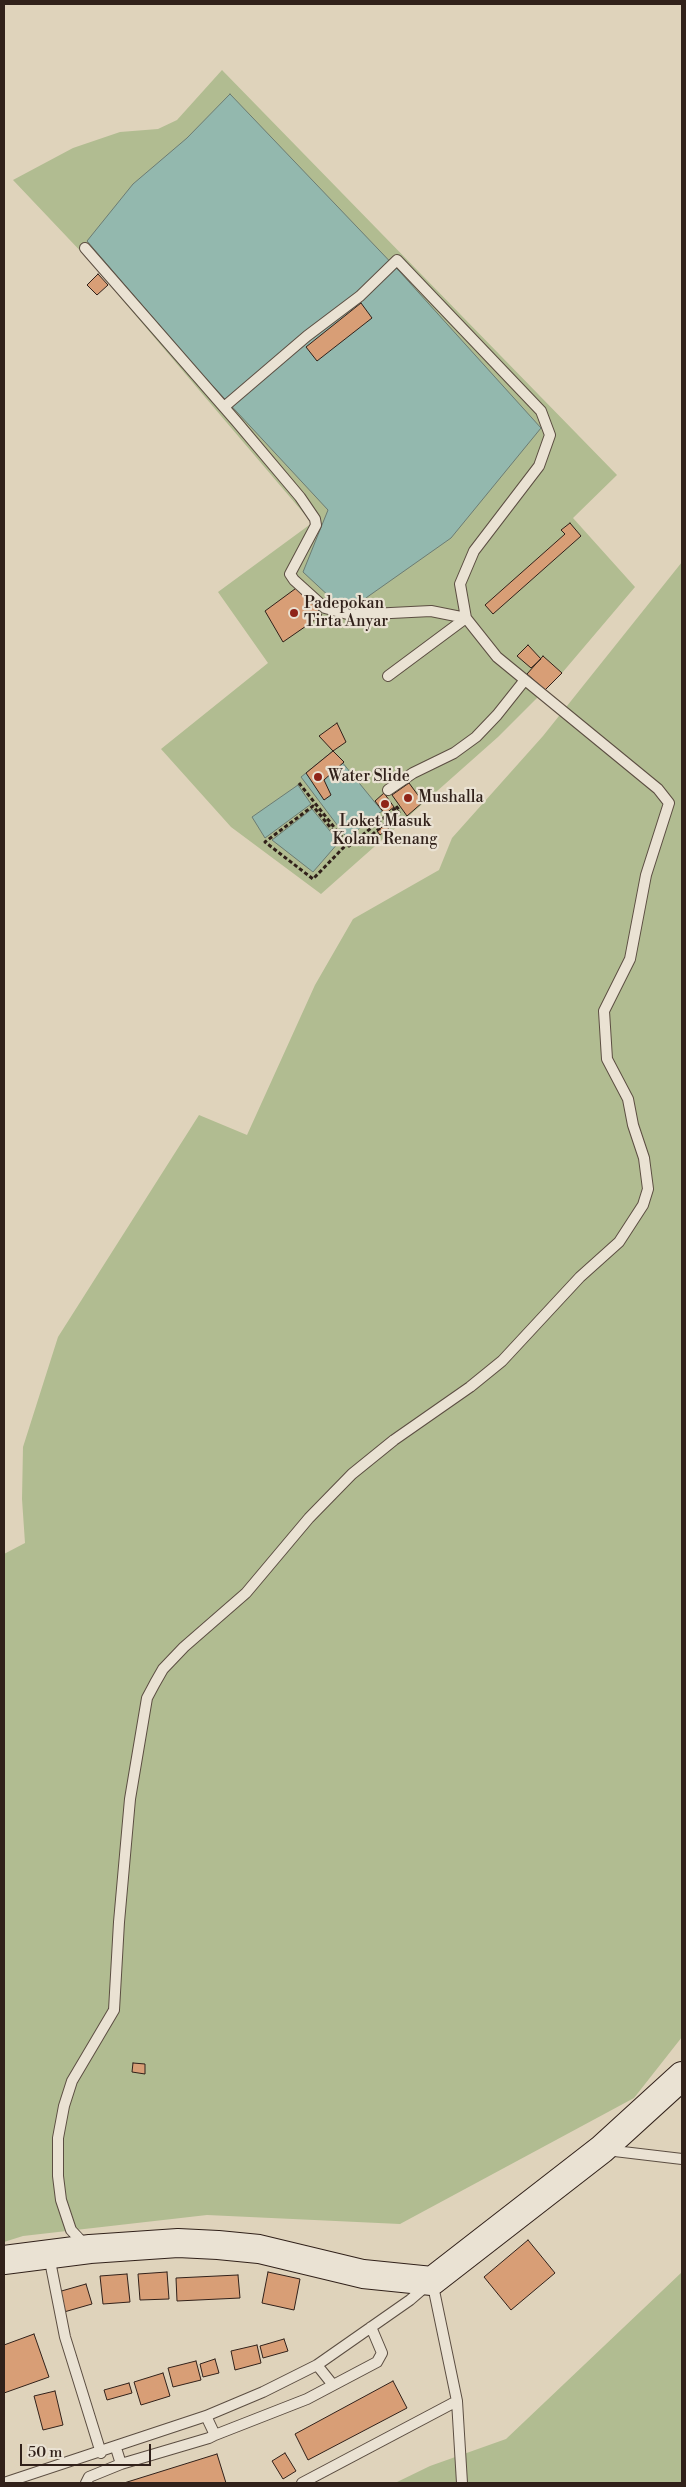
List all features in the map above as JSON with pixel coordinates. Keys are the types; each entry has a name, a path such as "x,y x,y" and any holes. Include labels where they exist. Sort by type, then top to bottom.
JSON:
{"main road":[{"path":"4,2260 90,2249 178,2243 218,2244 276,2253 363,2274 432,2281 602,2149 682,2076"}],"lane":[{"path":"85,248 226,406 300,497 315,519 316,525 290,574 325,608 351,615 431,611 466,618"},
{"path":"90,2249 70,2230 65,2214 58,2176 58,2138 64,2106 72,2081 114,2010 119,1922 130,1799 147,1698 155,1682 163,1669 184,1647 246,1593 302,1525 352,1474 394,1440 470,1387 502,1360 580,1278 619,1242 639,1213 648,1189 644,1158 633,1126 628,1099 610,1069 607,1059 604,1011 630,959 646,875 669,803 658,789 645,778 496,657 466,618 460,584 474,552 538,466 550,435 541,411 397,260 360,296 307,336 226,406"},
{"path":"388,676 466,618"},
{"path":"388,790 413,773 454,753 476,737 497,715 524,681"},
{"path":"602,2149 682,2158"},
{"path":"48,2254 65,2337 101,2453"},
{"path":"4,2483 116,2448 235,2405 317,2365 432,2281 457,2401 462,2483"},
{"path":"86,2483 89,2476 121,2464 215,2436 306,2399 377,2362 380,2357 379,2342 371,2327"},
{"path":"317,2365 333,2384"},
{"path":"302,2483 457,2401"},
{"path":"206,2416 215,2436"},
{"path":"116,2448 121,2464"}],"path":[{"path":"299,783 339,836 345,846 313,879 265,842 313,806 339,836 349,846 397,807 400,811 368,840"}],"green space":[{"path":"222,70 617,475 573,518 635,587 562,673 498,737 321,894 231,827 161,749 268,663 218,592 312,523 86,257 13,180 73,148 120,132 158,129 177,120"},
{"path":"682,562 682,2037 634,2098 400,2224 207,2215 23,2236 4,2242 4,1554 25,1543 22,1499 23,1447 58,1337 199,1115 247,1135 315,985 353,919 439,870 452,838 543,736"},
{"path":"682,2272 682,2483 395,2483 430,2466 506,2439"}],"water":[{"path":"230,94 400,272 541,428 451,538 346,612 303,572 328,510 198,370 87,241 133,184 187,138"},
{"path":"333,751 382,811 347,838 301,777"},
{"path":"298,785 311,804 265,838 252,817"},
{"path":"312,809 339,842 313,872 272,840"}],"building":[{"path":"98,274 108,285 97,295 87,285"},
{"path":"361,303 372,318 317,361 306,347"},
{"path":"570,523 581,536 493,614 485,605 565,534 561,530"},
{"name":"Padepokan Tirta Anyar","path":"299,586 322,615 283,642 265,611"},
{"path":"528,645 541,659 531,668 517,656"},
{"path":"543,656 562,673 545,690 527,674"},
{"path":"337,723 346,742 333,751 319,736"},
{"name":"Water Slide","path":"333,751 344,762 324,780 331,795 324,800 306,773"},
{"name":"Mushalla","path":"409,783 423,802 407,816 392,795"},
{"name":"Loket Masuk Kolam Renang","path":"384,793 394,807 385,814 375,801"},
{"path":"386,824 389,828 380,835 377,831"},
{"path":"133,2063 145,2064 145,2074 132,2072"},
{"path":"528,2240 555,2273 511,2310 484,2277"},
{"path":"167,2272 169,2299 140,2300 138,2274"},
{"path":"268,2272 300,2279 294,2310 262,2303"},
{"path":"127,2274 130,2302 103,2304 100,2276"},
{"path":"238,2275 240,2298 177,2301 176,2278"},
{"path":"86,2284 92,2304 64,2312 58,2292"},
{"path":"34,2334 49,2377 4,2393 4,2345"},
{"path":"284,2339 288,2351 263,2358 260,2346"},
{"path":"257,2345 261,2363 235,2370 231,2351"},
{"path":"215,2359 219,2373 203,2377 200,2364"},
{"path":"196,2361 201,2380 173,2387 168,2368"},
{"path":"163,2373 170,2396 141,2405 134,2382"},
{"path":"393,2381 407,2408 308,2460 295,2434"},
{"path":"129,2383 132,2393 107,2400 104,2390"},
{"path":"55,2391 63,2425 43,2430 34,2396"},
{"path":"285,2453 296,2471 283,2479 272,2461"},
{"path":"217,2454 226,2483 124,2483"}],"place":[{"name":"Padepokan Tirta Anyar","path":"294,613"},
{"name":"Water Slide","path":"318,777"},
{"name":"Mushalla","path":"408,798"},
{"name":"Loket Masuk Kolam Renang","path":"385,804"}]}
